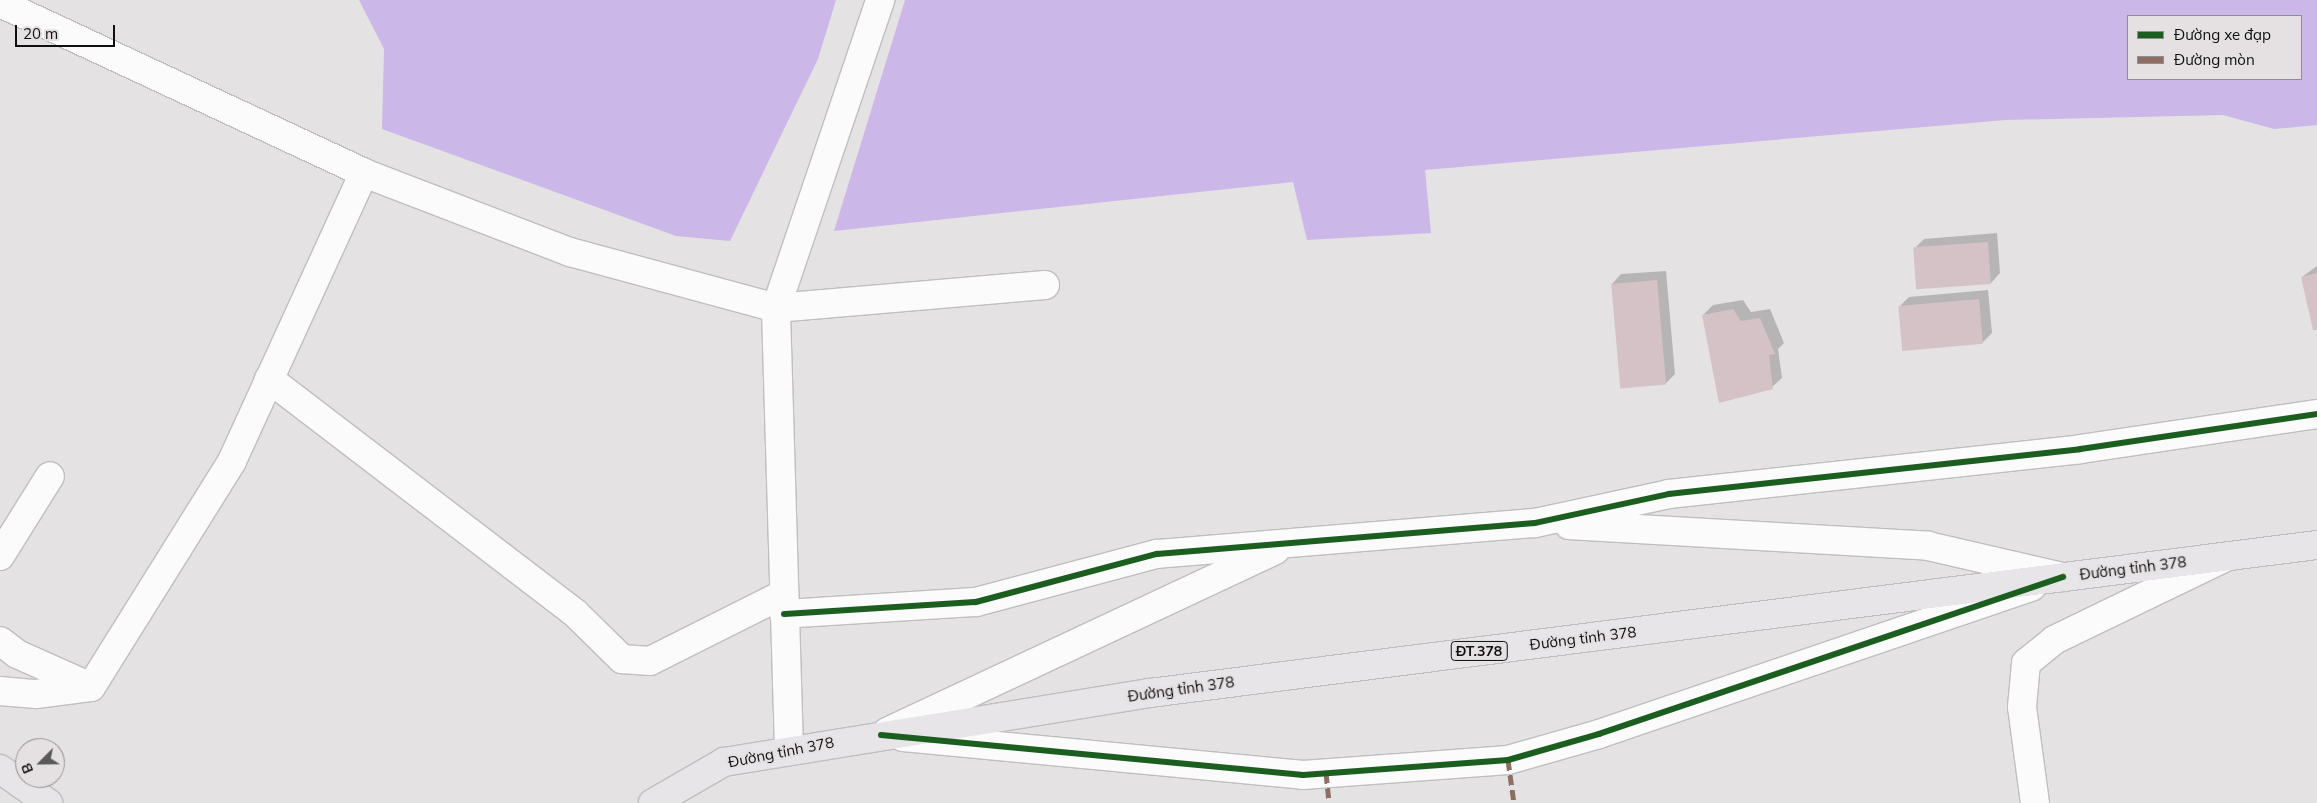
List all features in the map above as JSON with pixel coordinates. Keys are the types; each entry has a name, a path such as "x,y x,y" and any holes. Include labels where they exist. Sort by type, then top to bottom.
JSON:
{"main road":[{"name":"Đường tỉnh 378","path":"653,803 724,762 789,749 1150,693 2317,545"},
{"path":"0,770 48,803"}],"street":[{"path":"789,749 776,308 880,0"},
{"path":"0,3 364,173 570,252 776,308 1045,285"},
{"path":"91,687 232,461 364,173"},
{"path":"269,379 575,614 622,659 650,661 784,604 976,602 1157,554 1535,523 1669,494 2080,449 2317,414"},
{"path":"0,556 50,476"},
{"path":"1535,523 1928,546 2063,577"},
{"path":"881,735 1294,542"},
{"path":"2035,803 2022,708 2026,663 2054,640 2227,556"},
{"path":"881,735 1303,775 1508,760 1609,731 2063,577"},
{"path":"0,641 17,654 91,687"},
{"path":"0,692 36,694 91,687"}],"shaded area":[{"path":"359,0 836,0 818,59 730,241 676,236 382,129 384,49"},
{"path":"905,0 2317,0 2317,125 2274,129 2223,115 2006,120 1425,170 1431,233 1307,240 1293,182 834,231"}],"building":[{"path":"1988,242 1991,284 1916,289 1913,247"},
{"path":"2317,273 2317,330 2313,330 2301,277"},
{"path":"1657,280 1666,385 1620,389 1611,284"},
{"path":"1979,299 1983,344 1902,351 1898,306"},
{"path":"1733,309 1741,321 1760,318 1775,354 1769,355 1773,389 1719,403 1702,315"}],"marked path":[{"path":"1508,760 1514,803"},
{"path":"1326,773 1329,803"}],"cycle path":[{"path":"784,614 976,602 1157,554 1535,523 1669,494 2080,449 2317,414"},
{"path":"881,735 1303,775 1508,760 1599,734 2063,577"}]}
